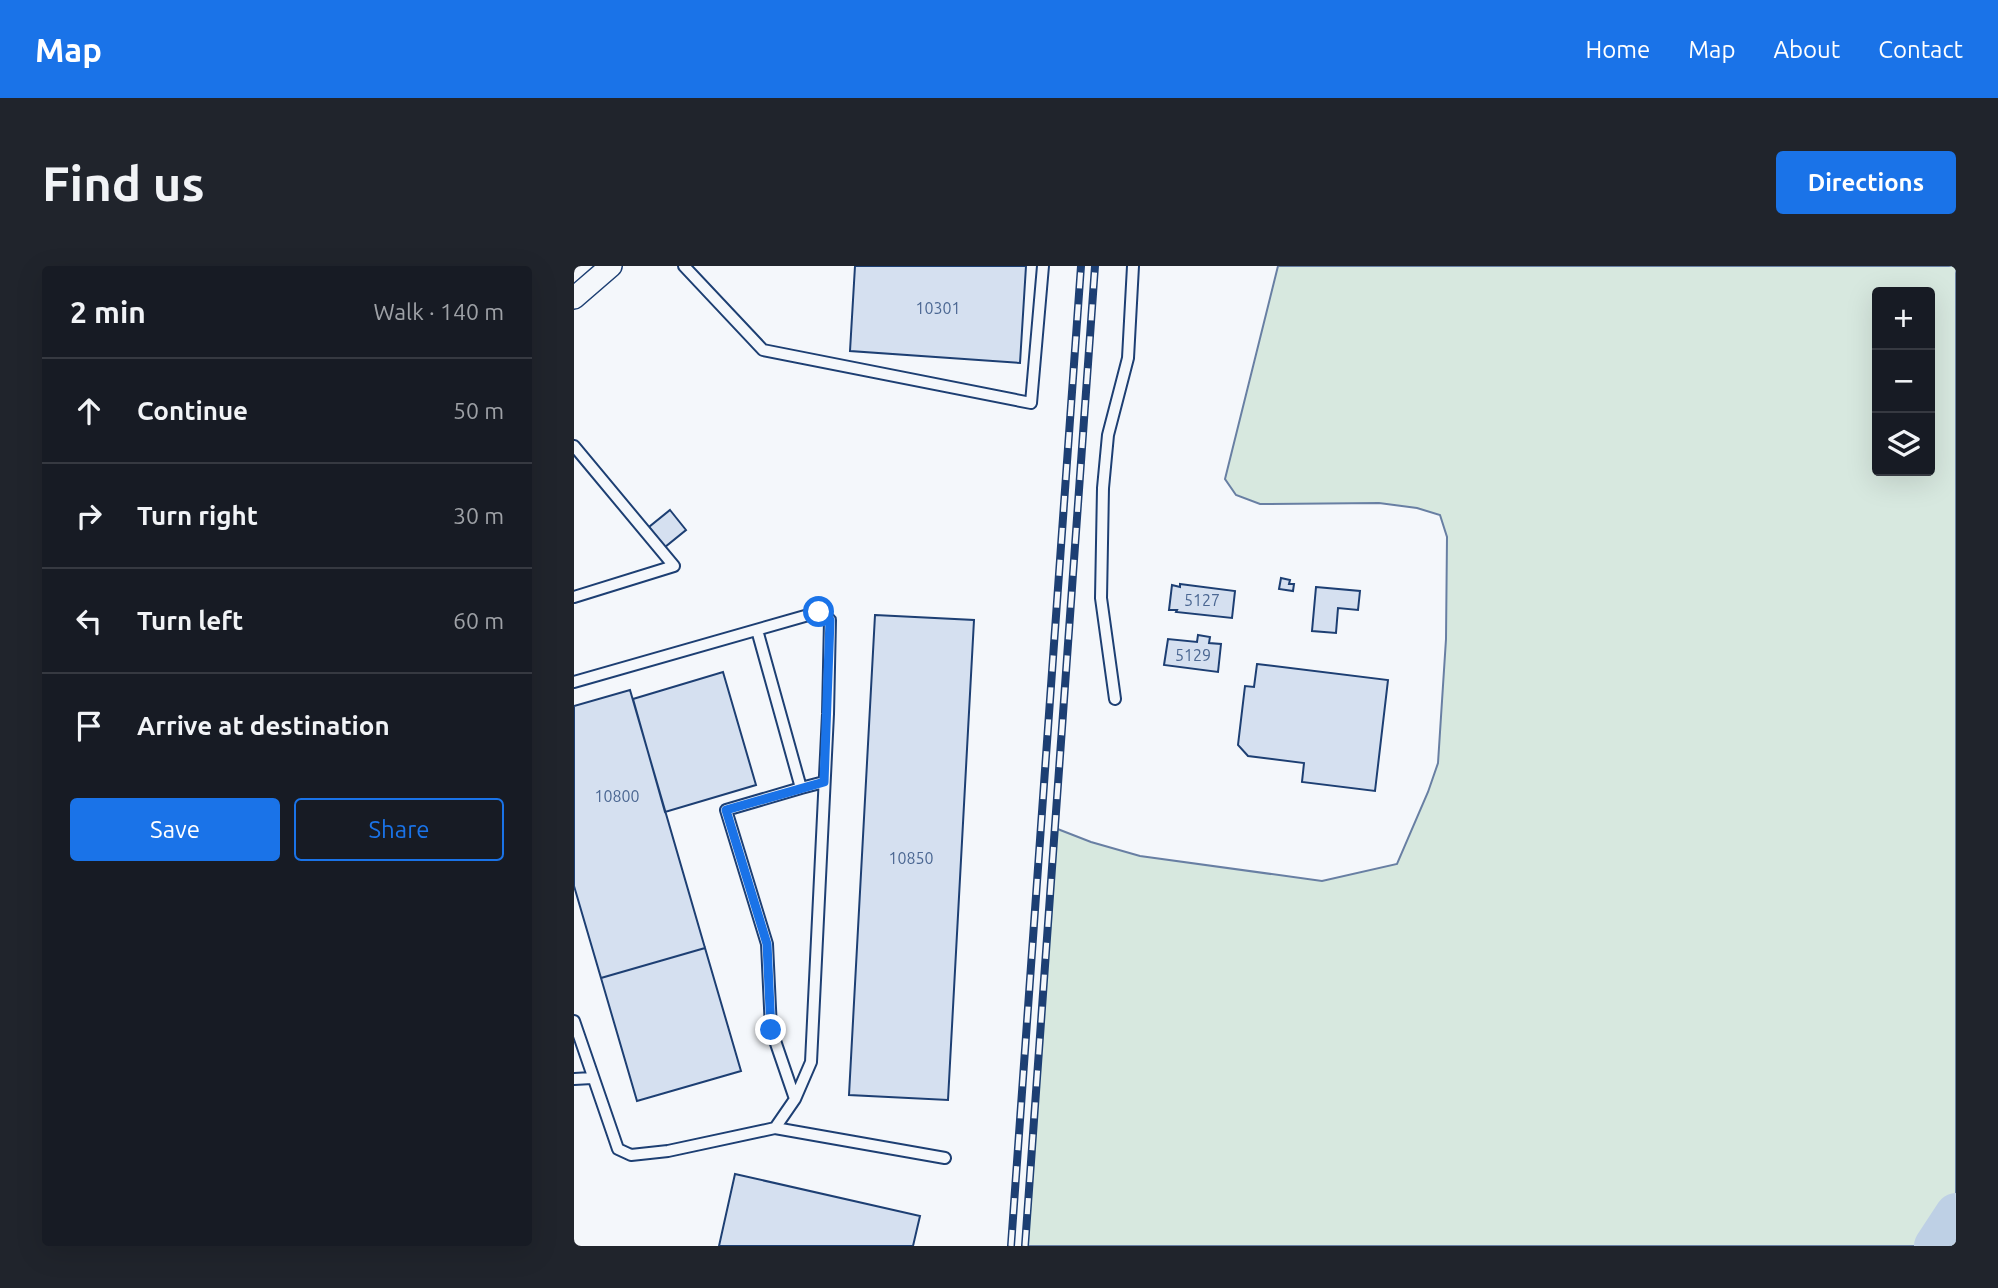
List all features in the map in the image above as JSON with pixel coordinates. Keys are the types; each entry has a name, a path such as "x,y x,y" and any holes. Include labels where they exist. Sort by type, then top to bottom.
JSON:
{"street":[{"path":"574,298 611,266"}],"lane":[{"path":"684,266 763,350 1031,403 1043,266"},
{"path":"1115,699 1101,598 1103,488 1108,435 1128,358 1133,266"},
{"path":"574,446 674,566 574,597"},
{"path":"574,681 819,612 830,620 811,1062 795,1099 775,1128"},
{"path":"757,629 801,788"},
{"path":"795,1099 771,1030 767,944 726,810 824,782"},
{"path":"574,1021 618,1149 631,1155 668,1151 775,1128 945,1158"},
{"path":"574,1079 592,1078"}],"shaded area":[{"path":"1278,266 1956,266 1956,1246 1025,1246 1055,828 1140,856 1322,881 1397,864 1438,763 1446,639 1447,537 1440,515 1417,508 1379,503 1260,504 1236,495 1225,479"}],"building":[{"path":"855,266 1026,266 1020,363 850,351"},
{"path":"670,510 686,530 665,547 649,527"},
{"path":"1281,578 1294,584 1293,591 1279,589"},
{"path":"1180,584 1235,591 1232,618 1169,610 1172,585 1180,587"},
{"path":"1316,587 1360,591 1358,610 1338,608 1336,633 1312,631"},
{"path":"875,615 974,620 948,1100 849,1095"},
{"path":"1198,635 1210,637 1209,643 1221,644 1218,672 1164,665 1168,639 1197,642"},
{"path":"1257,664 1388,680 1375,791 1302,782 1304,763 1248,756 1238,745 1245,686 1254,687"},
{"path":"723,672 756,785 665,812 633,699"},
{"path":"630,690 705,948 601,978 574,886 574,706"},
{"path":"705,948 741,1071 637,1101 601,978"},
{"path":"735,1174 920,1216 913,1246 719,1246"}],"waterway":[{"path":"1935,1246 1956,1214"}],"railway":[{"path":"1011,1246 1081,266"},
{"path":"1025,1246 1095,266"}],"route":[{"path":"771,1030 767,944 726,810 824,782 830,620 819,612"}]}
